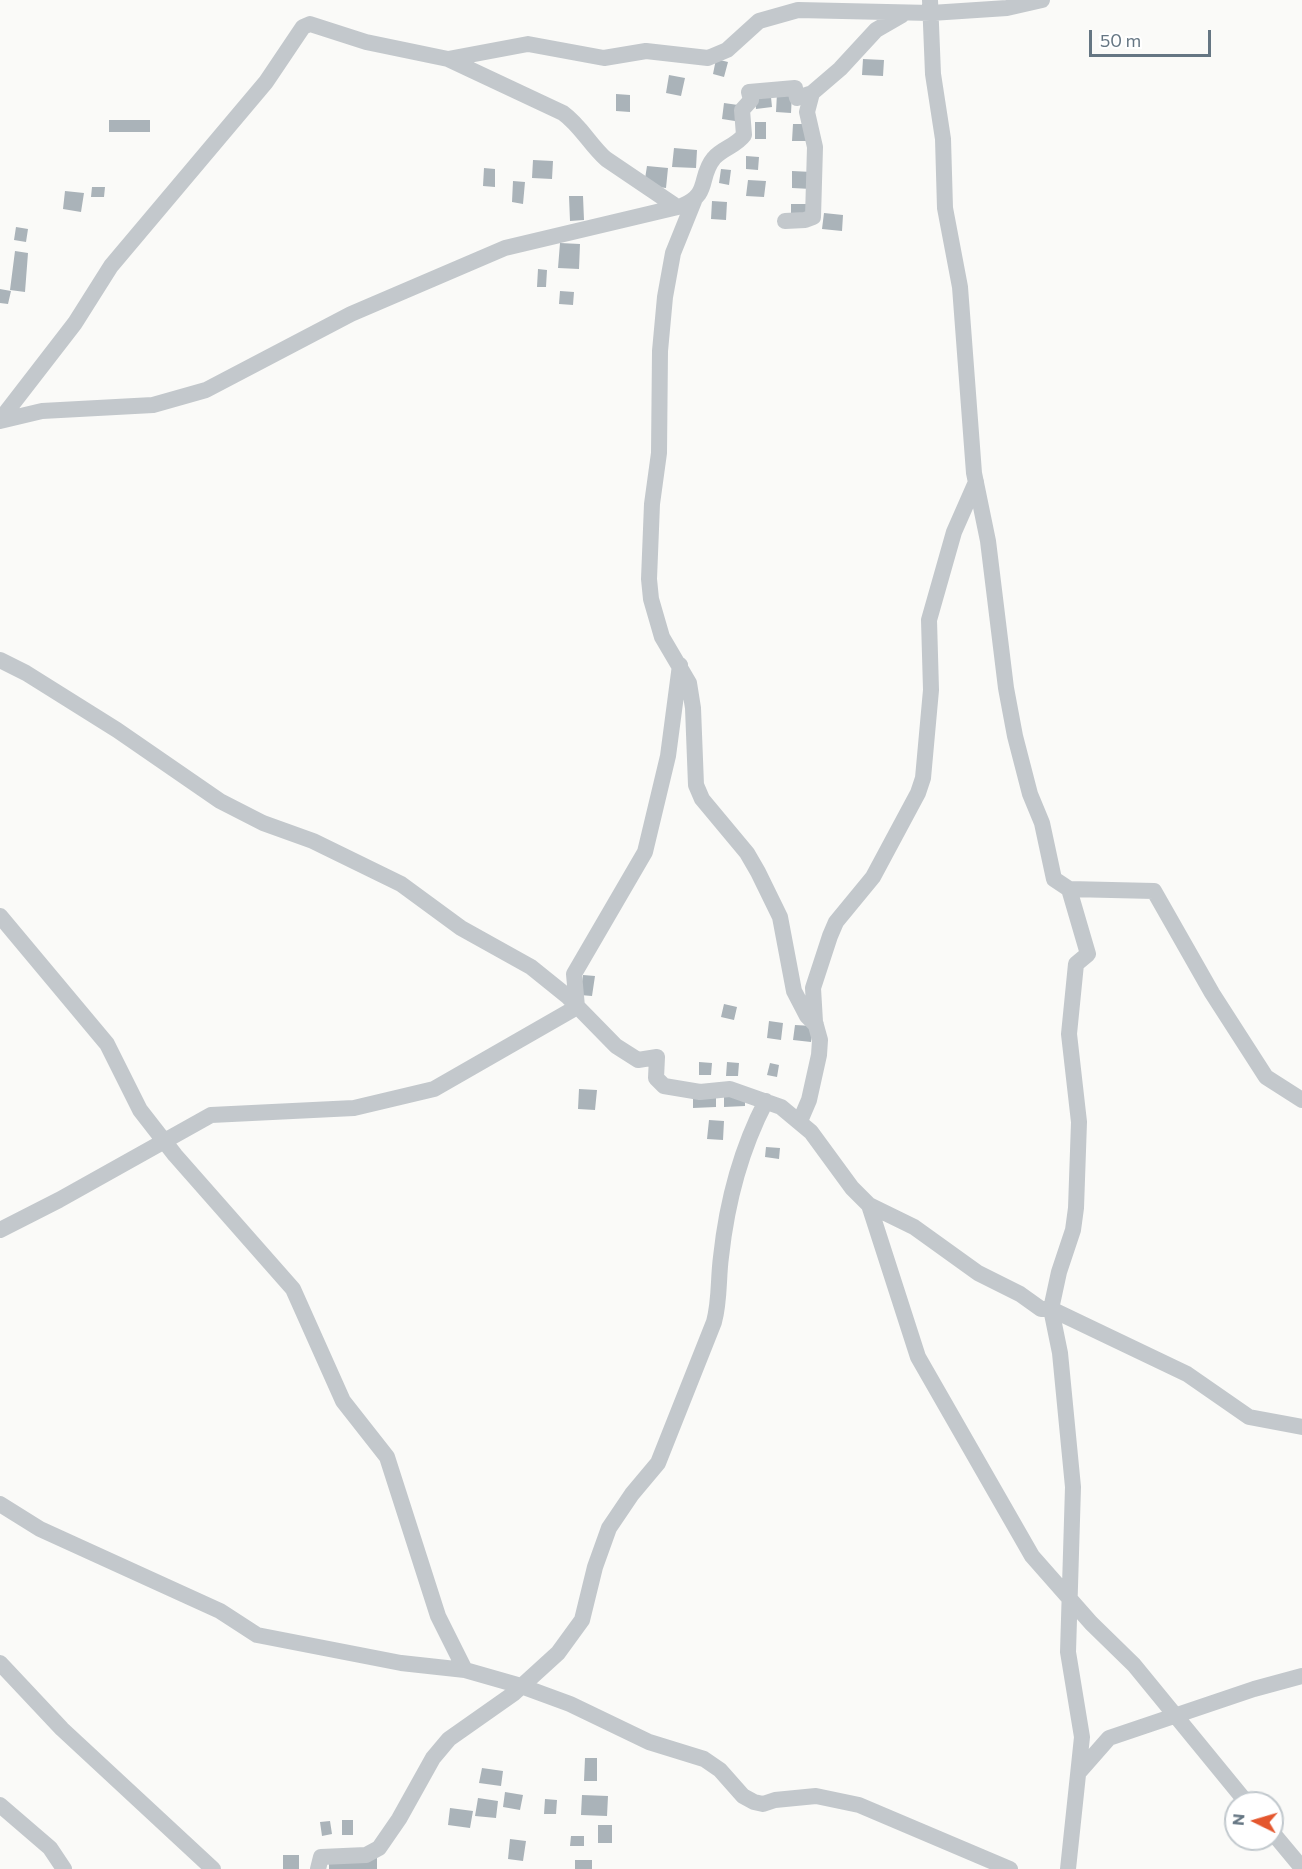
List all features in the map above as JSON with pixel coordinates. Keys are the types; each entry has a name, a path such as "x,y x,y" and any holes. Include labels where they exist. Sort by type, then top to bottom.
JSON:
{"street":[{"path":"816,1025 807,1016 794,991 780,917 758,872 747,853 702,799 696,785 693,708 689,683 662,638 649,579 652,504 659,453 660,351 672,253 694,201 701,194 713,159 740,141 744,135 742,110 751,100 749,92 795,88 797,98 812,93 840,69 876,30 908,13 931,7 1007,8 1042,0"},
{"path":"931,7 933,75 943,149 945,208 960,287 970,443 988,541 1006,688 1015,736 1030,794 1042,824 1054,879 1069,889 1154,891 1212,993 1266,1077 1302,1100"},
{"path":"448,59 528,44 604,58 646,51 708,58 727,50 759,21 798,10 908,13"},
{"path":"0,420 75,323 111,266 266,82 303,27 310,24 366,42 448,59 563,113 576,123 606,159 677,207"},
{"path":"785,220 810,220 813,217 814,147 807,112 812,93"},
{"path":"0,420 42,411 124,409 174,401 206,390 394,293 505,248 694,201"},
{"path":"800,1121 809,1100 819,1055 820,1040 816,1025 813,988 830,936 836,922 873,877 918,793 923,777 931,690 930,620 954,532 976,482"},
{"path":"0,660 26,673 117,730 220,801 263,823 313,841 401,884 461,928 531,967 577,1006 616,1046 638,1060 657,1057 656,1078 664,1086 700,1092 730,1089 781,1107 800,1121 823,1146 852,1188 869,1205 929,1237 978,1273 1020,1294 1041,1309 1051,1309 1187,1374 1249,1417 1302,1427"},
{"path":"577,1006 574,974 645,852 668,756 680,665"},
{"path":"1068,1869 1082,1737 1068,1652 1068,1598 1074,1523 1073,1487 1060,1353 1051,1309 1059,1272 1073,1230 1076,1208 1079,1122 1070,1018 1076,964 1088,954 1069,889"},
{"path":"0,916 107,1044 140,1110 164,1141 237,1229 293,1290 344,1401 387,1457 438,1616 465,1670"},
{"path":"0,1230 59,1200 211,1115 354,1108 434,1089 577,1006"},
{"path":"318,1869 321,1857 366,1855 379,1848 433,1758 449,1739 497,1707 558,1653 578,1629 597,1558 609,1528 632,1494 651,1474 670,1436 714,1322 719,1302 720,1260 733,1178 754,1123 766,1101"},
{"path":"869,1205 918,1358 1032,1556 1068,1598 1134,1665 1237,1791"},
{"path":"0,1504 40,1529 220,1611 257,1635 401,1663 465,1670 521,1686 570,1704 649,1742 704,1759 720,1770 743,1796 754,1802 763,1804 775,1800 816,1796 836,1799 869,1810 1010,1869"},
{"path":"0,1663 62,1729 213,1869"},
{"path":"1079,1772 1109,1738 1254,1689 1302,1676"},
{"path":"0,1805 50,1848 61,1860 64,1869"},
{"path":"1284,1846 1302,1868"}],"building":[{"path":"716,59 728,62 724,77 713,74"},
{"path":"863,59 884,60 883,76 862,75"},
{"path":"669,75 685,78 681,96 666,93"},
{"path":"777,93 792,94 791,113 776,112"},
{"path":"616,94 630,95 630,112 616,111"},
{"path":"771,97 772,107 756,109 755,99"},
{"path":"724,103 738,105 735,121 722,119"},
{"path":"109,120 150,120 150,132 109,132"},
{"path":"755,122 766,122 766,139 755,139"},
{"path":"793,124 808,124 808,141 792,141"},
{"path":"674,148 697,150 696,168 672,167"},
{"path":"746,156 759,157 758,170 746,169"},
{"path":"533,160 553,161 552,179 532,178"},
{"path":"647,166 668,168 666,188 644,185"},
{"path":"484,168 495,169 495,187 483,186"},
{"path":"721,169 731,170 729,185 719,183"},
{"path":"792,171 812,172 811,189 792,188"},
{"path":"748,180 766,181 764,197 746,196"},
{"path":"513,181 525,182 523,204 512,202"},
{"path":"92,187 105,187 104,197 91,197"},
{"path":"65,191 84,193 81,212 63,209"},
{"path":"569,196 583,196 584,220 570,221"},
{"path":"712,201 727,202 726,220 711,219"},
{"path":"791,204 808,204 807,218 791,217"},
{"path":"824,213 843,215 842,231 822,229"},
{"path":"16,227 28,229 26,242 14,240"},
{"path":"560,243 580,244 579,269 558,268"},
{"path":"15,251 28,253 25,292 10,290"},
{"path":"538,269 547,270 546,287 537,287"},
{"path":"0,289 11,291 8,304 0,303"},
{"path":"560,291 574,292 573,305 559,304"},
{"path":"583,975 595,976 592,996 580,995"},
{"path":"724,1004 737,1007 734,1020 721,1017"},
{"path":"769,1021 783,1023 781,1040 767,1038"},
{"path":"795,1025 813,1026 811,1042 793,1040"},
{"path":"699,1062 712,1063 711,1075 699,1075"},
{"path":"727,1062 739,1063 738,1076 726,1076"},
{"path":"770,1063 779,1065 777,1077 767,1075"},
{"path":"579,1089 597,1090 595,1110 578,1109"},
{"path":"693,1093 716,1093 716,1107 693,1108"},
{"path":"724,1093 745,1093 745,1106 724,1107"},
{"path":"709,1120 724,1121 723,1140 707,1139"},
{"path":"766,1147 780,1148 779,1159 765,1157"},
{"path":"585,1758 597,1758 597,1781 584,1781"},
{"path":"482,1768 503,1771 501,1786 479,1783"},
{"path":"505,1792 523,1795 520,1810 503,1807"},
{"path":"582,1795 608,1796 607,1816 581,1815"},
{"path":"478,1798 498,1801 496,1818 475,1816"},
{"path":"545,1799 557,1800 556,1814 544,1814"},
{"path":"450,1808 473,1811 470,1828 448,1825"},
{"path":"342,1820 353,1820 353,1835 342,1835"},
{"path":"330,1821 332,1834 322,1836 320,1822"},
{"path":"598,1825 612,1825 612,1843 598,1843"},
{"path":"571,1836 584,1836 584,1846 570,1846"},
{"path":"510,1839 526,1841 523,1861 508,1859"},
{"path":"283,1855 299,1855 299,1869 283,1869"},
{"path":"329,1855 377,1857 377,1869 329,1869"},
{"path":"575,1860 592,1860 592,1869 575,1869"}]}
